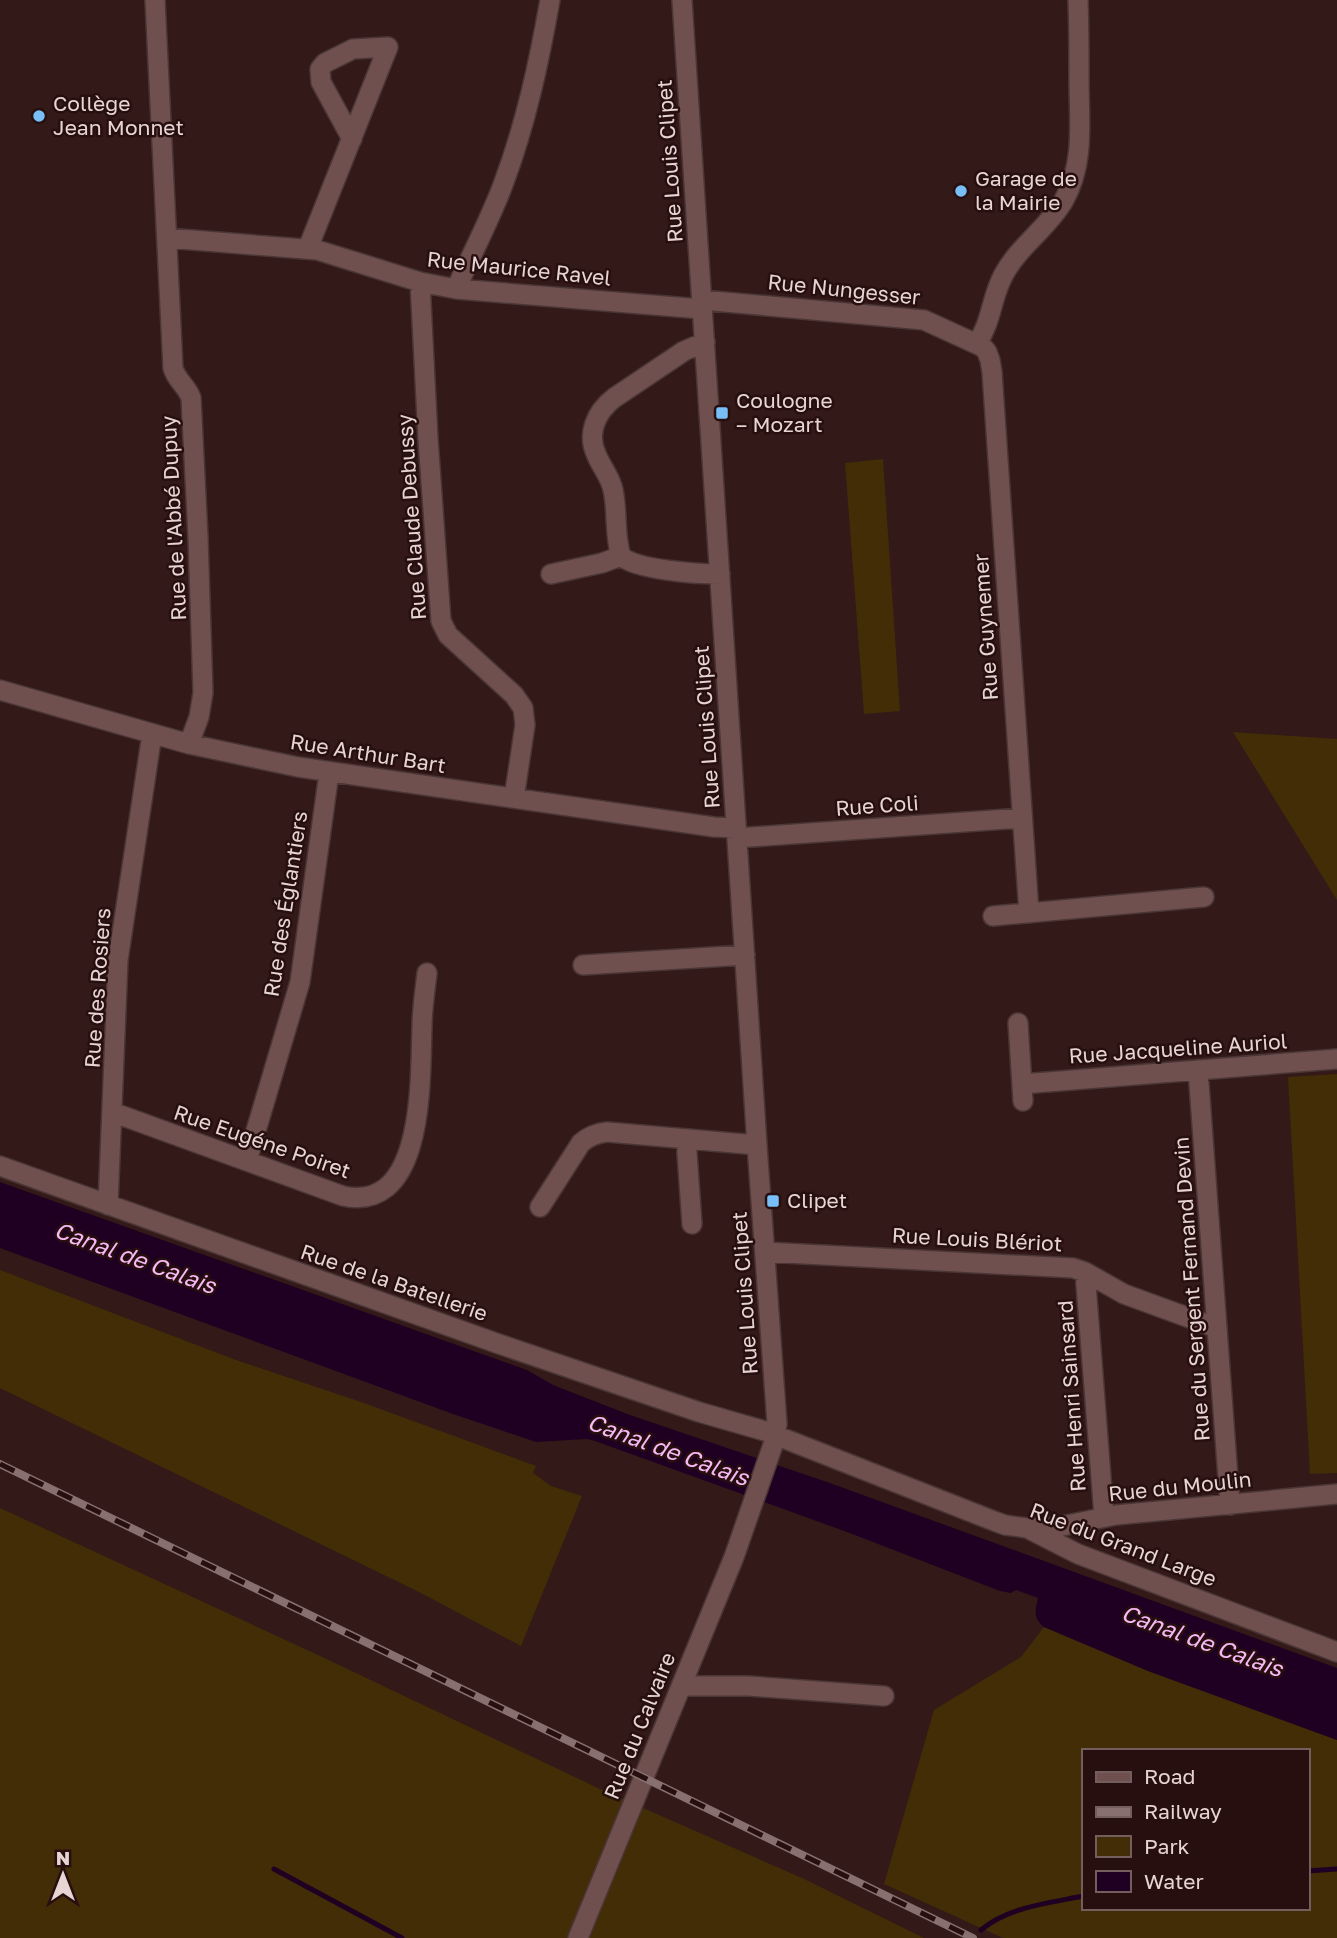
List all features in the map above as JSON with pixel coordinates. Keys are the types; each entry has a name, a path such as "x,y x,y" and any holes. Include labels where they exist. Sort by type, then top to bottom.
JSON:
{"street":[{"name":"Rue de l'Abbé Dupuy","path":"155,0 173,368 174,375 189,391 191,398 198,537 203,686 199,717 189,744"},
{"path":"456,289 495,205 520,135 550,0"},
{"name":"Rue Louis Clipet","path":"682,0 757,1145 776,1394 777,1423 773,1443 744,1530"},
{"path":"977,343 987,325 994,296 1004,273 1017,254 1058,210 1076,172 1079,141 1078,0"},
{"path":"308,248 352,139 388,47 353,49 325,63 320,69 321,82 352,139"},
{"name":"Rue Maurice Ravel","path":"167,238 308,248 420,282 456,289 702,304"},
{"name":"Rue Claude Debussy","path":"420,282 441,621 448,635 514,695 523,708 525,725 514,798"},
{"name":"Rue Nungesser","path":"702,304 912,318 924,320 977,343"},
{"path":"705,342 684,351 605,405 593,429 594,449 612,483 621,556 632,563 686,573 720,574"},
{"name":"Rue Guynemer","path":"977,343 987,352 992,372 1029,913"},
{"path":"551,574 621,556"},
{"name":"Rue Arthur Bart","path":"0,690 189,744 268,761 330,773 714,827 736,833"},
{"name":"Rue des Rosiers","path":"108,1205 118,960 152,734"},
{"name":"Rue des Églantiers","path":"247,1161 300,982 330,773"},
{"name":"Rue Coli","path":"736,833 1021,818"},
{"path":"993,916 1204,897"},
{"path":"583,965 745,955"},
{"name":"Rue Eugéne Poiret","path":"112,1112 351,1198 371,1196 389,1184 397,1174 410,1147 417,1120 427,974"},
{"name":"Rue Jacqueline Auriol","path":"1018,1023 1023,1093 1198,1070 1337,1059"},
{"name":"Rue du Sergent Fernand Devin","path":"1198,1070 1230,1504"},
{"path":"540,1207 581,1143 592,1135 607,1132 757,1145"},
{"path":"686,1139 692,1224"},
{"name":"Rue de la Batellerie","path":"0,1166 499,1345 699,1412 773,1443"},
{"name":"Rue Louis Blériot","path":"765,1252 1063,1267 1085,1272 1124,1294 1217,1328"},
{"name":"Rue Henri Sainsard","path":"1085,1272 1104,1516"},
{"name":"Rue du Grand Large","path":"773,1443 1005,1525 1027,1528 1078,1554 1337,1652"},
{"name":"Rue du Moulin","path":"1027,1528 1062,1525 1104,1516 1337,1494"},
{"name":"Rue du Calvaire","path":"578,1938 744,1530"},
{"path":"681,1686 749,1686 884,1696"}],"green space":[{"path":"883,459 900,711 864,714 845,463"},
{"path":"1233,732 1337,739 1337,900"},
{"path":"1337,1074 1337,1473 1310,1474 1288,1077"},
{"path":"0,1270 236,1360 536,1466 533,1473 551,1486 582,1496 521,1646 421,1593 0,1388"},
{"path":"0,1508 600,1789 802,1878 924,1938 0,1938"},
{"path":"1044,1627 1148,1671 1337,1740 1337,1938 1003,1938 884,1884 934,1710 1021,1657"}],"water":[{"name":"Canal de Calais","path":"0,1182 527,1370 553,1385 630,1415 830,1483 1337,1668 1337,1740 1148,1671 1044,1627 1036,1614 1038,1598 1016,1590 1011,1593 1000,1591 847,1532 595,1441 587,1439 536,1442 0,1248"}],"waterway":[{"path":"274,1869 402,1938"},
{"path":"1309,1871 1337,1869"},
{"path":"981,1930 1016,1911 1082,1896"}],"railway":[{"path":"0,1464 973,1938"}],"place":[{"name":"Collège Jean Monnet","path":"39,116"},
{"name":"Garage de la Mairie","path":"961,191"},
{"name":"Coulogne – Mozart","path":"722,413"},
{"name":"Clipet","path":"773,1201"}]}
